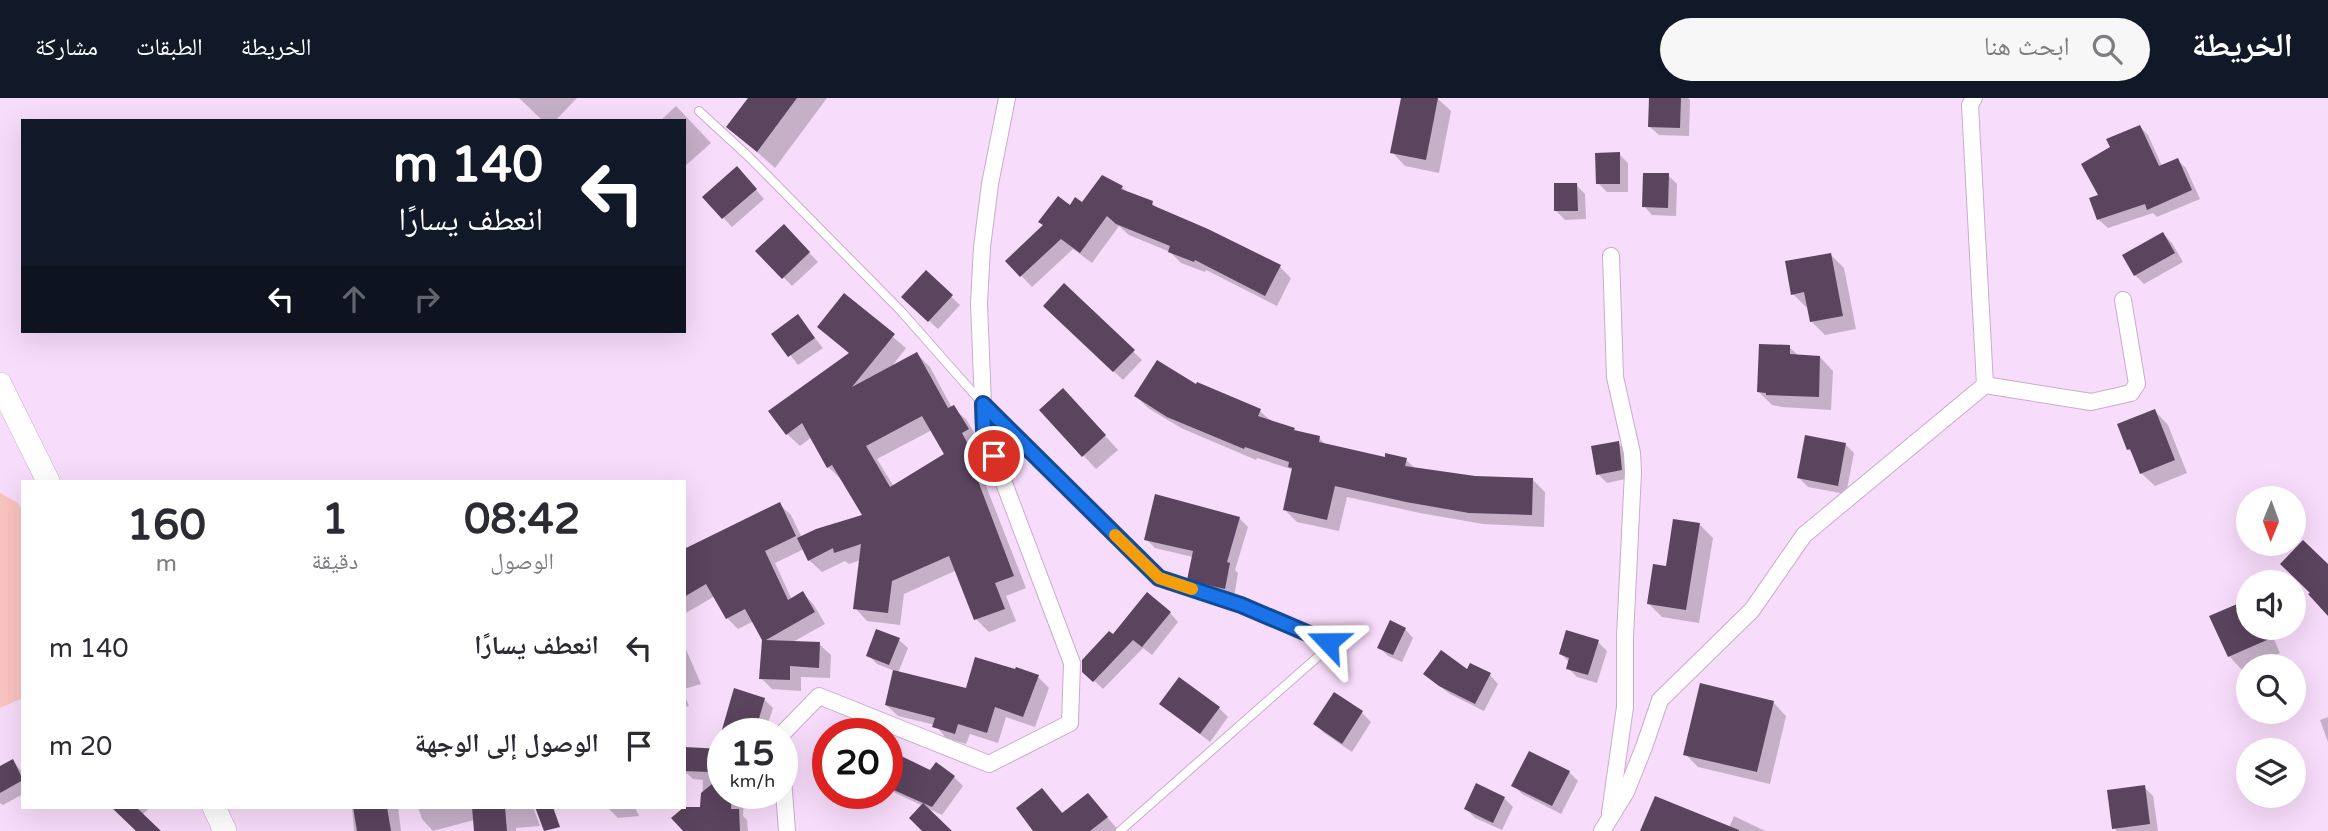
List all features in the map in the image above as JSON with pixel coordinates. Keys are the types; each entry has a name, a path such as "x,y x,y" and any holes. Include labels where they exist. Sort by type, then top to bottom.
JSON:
{"street":[{"path":"798,718 820,696 989,764 1070,723 1072,663 984,430 979,303 982,247 990,184 1007,98"},
{"path":"1974,98 1970,105 1985,385"},
{"path":"1605,827 1625,708 1625,637 1633,471 1632,453 1615,377 1611,256"},
{"path":"1605,827 1626,792 1660,701 1752,610 1804,535 1985,385 2091,402 2131,393 2137,384 2123,300"},
{"path":"0,384 48,480"},
{"path":"215,809 225,831"},
{"path":"785,809 787,831"}],"lane":[{"path":"699,111 749,157 900,310 983,404 1159,578 1241,605 1328,642 1321,654 1120,831"}],"shaded area":[{"path":"0,493 18,503 21,508 21,699 0,708"}],"building":[{"path":"748,98 797,98 757,152 726,127"},
{"path":"1401,98 1438,98 1426,160 1390,153"},
{"path":"1649,98 1681,98 1680,128 1648,127"},
{"path":"2140,125 2159,166 2178,158 2192,190 2147,210 2145,204 2097,220 2089,198 2098,195 2081,164 2110,147 2106,139"},
{"path":"1620,152 1620,184 1596,184 1595,153"},
{"path":"737,166 757,189 722,219 702,197"},
{"path":"1643,173 1669,173 1668,208 1642,207"},
{"path":"1102,175 1123,186 1121,189 1153,201 1152,205 1281,265 1265,296 1195,260 1194,262 1168,252 1170,246 1116,224 1107,216 1080,253 1061,239 1020,277 1005,261 1043,225 1038,222 1058,196 1070,205 1075,197 1082,202"},
{"path":"1554,183 1577,183 1578,211 1554,211"},
{"path":"784,224 810,252 782,279 755,251"},
{"path":"2163,232 2175,253 2134,276 2122,255"},
{"path":"1831,253 1843,316 1810,322 1804,292 1791,295 1785,261"},
{"path":"926,270 953,295 928,322 901,297"},
{"path":"1064,283 1135,350 1113,372 1043,306"},
{"path":"844,293 895,334 852,387 917,352 948,408 954,405 969,429 962,433 981,469 975,473 1014,576 995,583 1005,609 974,620 949,556 892,581 888,613 853,609 861,544 834,553 833,548 808,561 797,538 816,529 862,515 832,465 827,468 802,423 786,435 768,411 849,353 817,327","holes":["922,416 944,454 890,487 866,446"]},
{"path":"798,314 815,338 788,357 771,334"},
{"path":"1759,344 1790,345 1790,354 1820,356 1819,397 1766,395 1757,392"},
{"path":"1157,360 1196,384 1197,382 1261,409 1258,416 1295,428 1294,430 1320,436 1319,442 1385,457 1385,453 1407,458 1405,466 1475,476 1533,478 1532,515 1469,513 1335,486 1327,520 1283,510 1292,468 1288,467 1289,462 1245,447 1244,449 1167,417 1134,396"},
{"path":"1063,388 1106,435 1082,457 1039,410"},
{"path":"2155,409 2175,460 2140,474 2117,424"},
{"path":"1805,435 1846,443 1838,486 1797,478"},
{"path":"1619,441 1622,470 1596,475 1591,446"},
{"path":"1155,494 1240,517 1227,562 1230,563 1225,589 1187,580 1193,551 1144,540"},
{"path":"780,502 796,536 765,551 788,600 803,591 815,612 766,640 820,642 819,668 790,666 790,680 759,679 762,640 745,609 726,619 706,584 686,596 686,548"},
{"path":"1673,519 1700,523 1686,610 1647,604 1653,564 1666,566"},
{"path":"2306,543 2328,564 2328,616 2308,594 2306,570 2286,570 2280,564 2288,556 2306,556"},
{"path":"1147,592 1171,612 1142,647 1133,640 1093,682 1082,672 1082,660 1109,631 1113,634"},
{"path":"2236,605 2236,640 2267,640 2228,657 2209,616"},
{"path":"1390,620 1406,628 1393,655 1377,648"},
{"path":"876,629 900,638 889,665 866,656"},
{"path":"1566,630 1599,640 1588,675 1566,669 1569,658 1559,654"},
{"path":"1441,650 1467,669 1470,663 1491,673 1475,704 1439,686 1423,674"},
{"path":"975,657 1039,675 1023,717 995,707 987,733 958,724 955,734 932,727 935,718 885,705 893,670 966,688"},
{"path":"1179,677 1220,707 1200,734 1159,704"},
{"path":"1700,683 1774,701 1757,772 1683,755"},
{"path":"734,688 765,698 759,718 725,718"},
{"path":"1334,692 1363,711 1342,744 1313,724"},
{"path":"686,747 707,748 707,772 686,771"},
{"path":"1529,751 1570,771 1552,806 1511,786"},
{"path":"903,757 930,770 936,762 955,776 932,807 903,794"},
{"path":"13,759 21,781 0,793 0,766"},
{"path":"1476,783 1505,797 1493,823 1464,809"},
{"path":"2145,785 2150,824 2112,829 2107,790"},
{"path":"707,788 707,809 739,809 740,831 683,831 671,818 686,807 700,807 701,793"},
{"path":"1042,788 1062,813 1088,793 1108,817 1090,831 1033,831 1016,808"},
{"path":"1655,796 1739,830 1739,831 1640,831"},
{"path":"923,803 952,831 922,831 909,818"},
{"path":"113,809 138,809 161,831 136,831"},
{"path":"353,809 387,809 391,831 357,831"},
{"path":"472,809 505,809 507,831 474,831"},
{"path":"536,809 554,809 560,827 544,831"}],"slow traffic":[{"path":"1115,535 1159,578 1192,589"}],"route":[{"path":"994,456 984,430 983,404 1159,578 1241,605 1328,642"}]}
